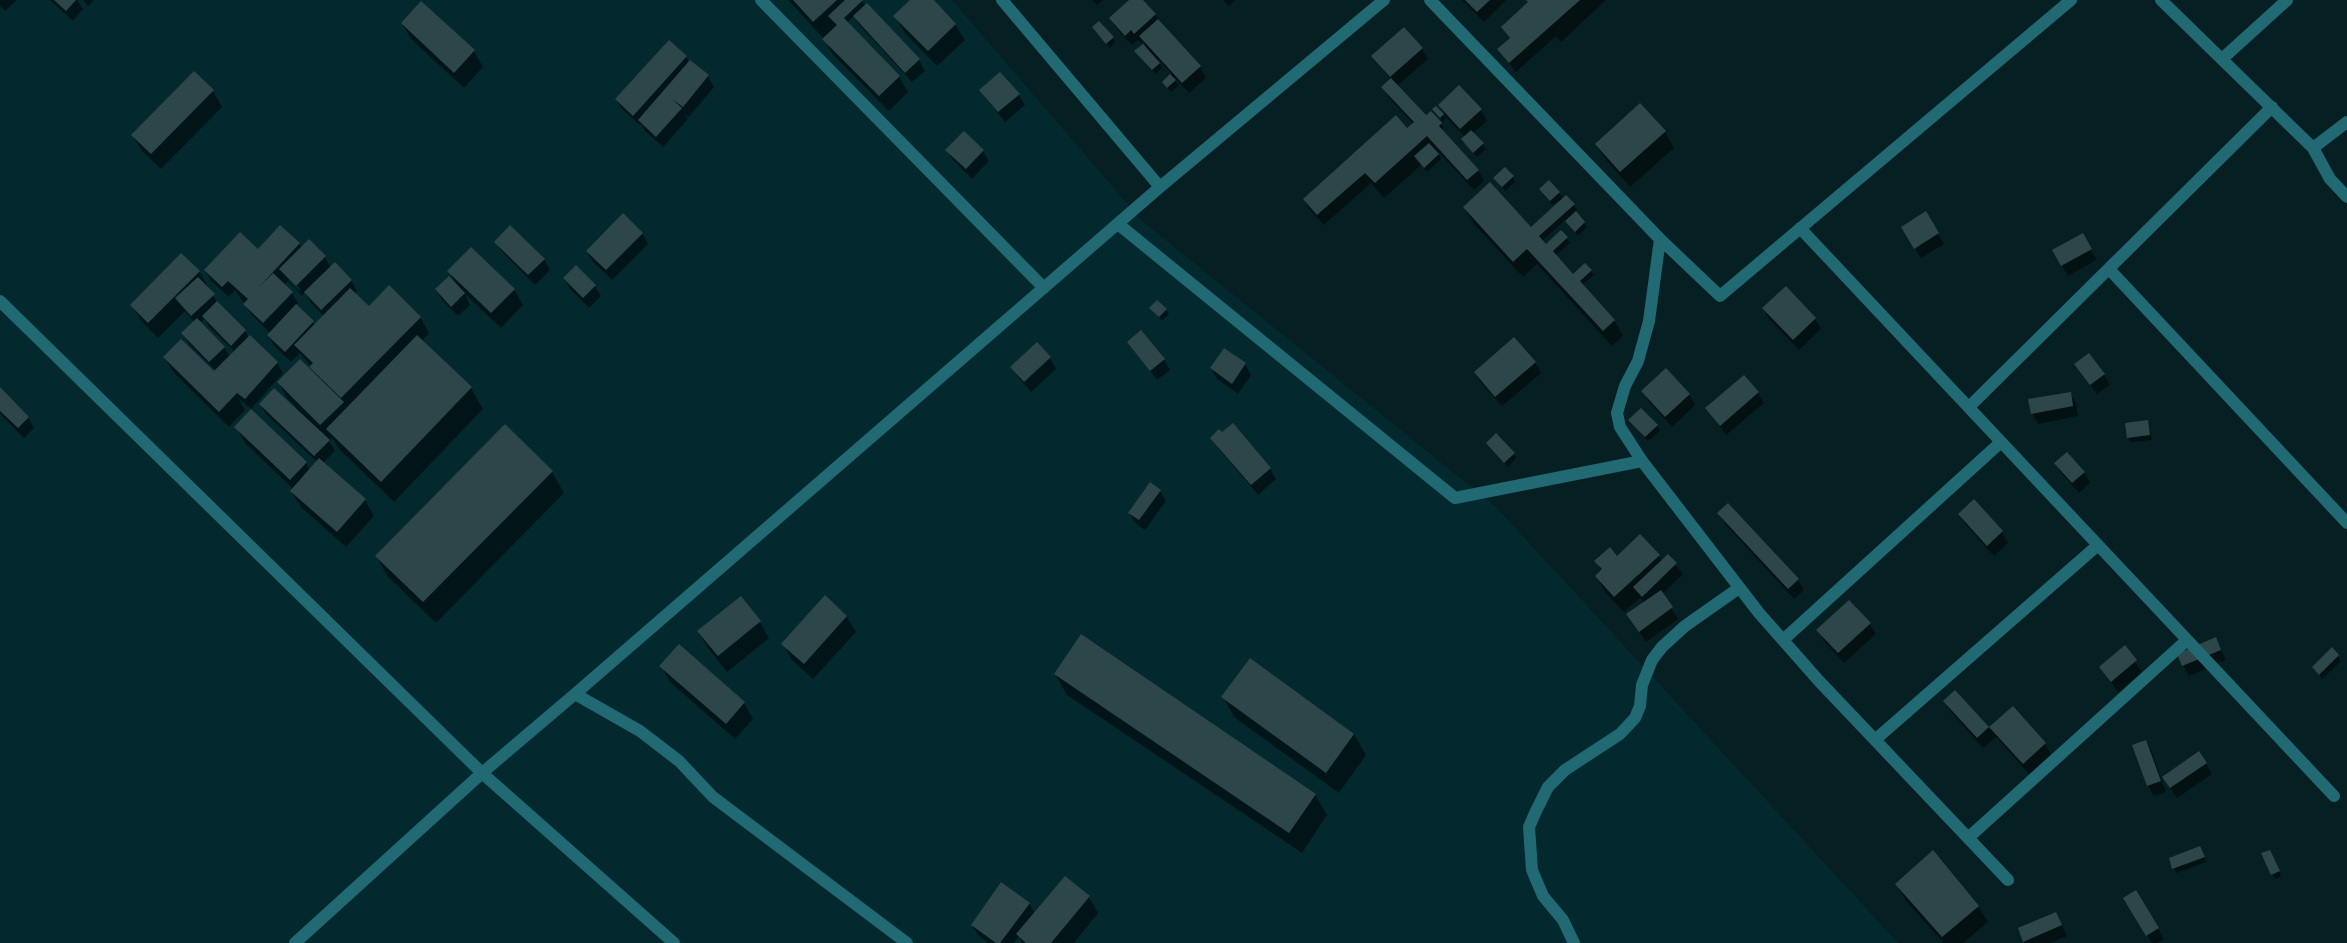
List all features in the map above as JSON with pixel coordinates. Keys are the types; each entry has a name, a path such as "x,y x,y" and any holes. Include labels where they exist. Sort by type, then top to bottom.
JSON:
{"street":[{"path":"761,0 1044,288"},
{"path":"1002,0 1160,188"},
{"path":"295,943 482,773 1160,188 1384,0"},
{"path":"1430,0 1660,239 1720,296 2071,0"},
{"path":"2161,0 2314,148 2330,179 2347,197"},
{"path":"2222,59 2287,0"},
{"path":"1969,407 2272,108"},
{"path":"2314,148 2347,122"},
{"path":"1118,224 1455,498 1642,461"},
{"path":"1800,228 2334,796"},
{"path":"1660,239 1649,320 1638,361 1616,413 1620,427 1642,461 1739,588 1783,640 2008,880"},
{"path":"2109,269 2347,523"},
{"path":"0,301 482,773 674,943"},
{"path":"1783,640 2001,442"},
{"path":"1876,739 2098,545"},
{"path":"1574,943 1563,920 1543,896 1532,870 1529,827 1536,811 1548,787 1565,770 1620,734 1635,718 1640,706 1642,685 1652,660 1662,647 1685,626 1739,588"},
{"path":"1968,838 2187,640"},
{"path":"575,694 640,731 679,761 714,797 907,943"}],"shaded area":[{"path":"0,0 952,0 1142,221 1496,507 1898,943 0,943"}],"building":[{"path":"54,0 76,0 66,11"},
{"path":"793,0 837,0 813,22"},
{"path":"845,0 863,0 844,18 900,76 879,96 822,39 837,25 828,16"},
{"path":"910,0 934,0 956,24 928,51 893,16"},
{"path":"1129,0 1143,0 1156,14 1134,34 1131,30 1125,36 1109,18"},
{"path":"1465,0 1490,0 1477,12"},
{"path":"1526,0 1580,0 1509,63 1497,49 1510,38 1501,27 1528,2"},
{"path":"421,1 475,50 454,73 401,23"},
{"path":"867,3 920,59 905,73 853,16"},
{"path":"1158,19 1201,66 1182,83 1139,36"},
{"path":"1099,21 1114,37 1106,44 1092,27"},
{"path":"1404,27 1423,48 1390,77 1371,56"},
{"path":"669,40 687,56 633,116 615,99"},
{"path":"1143,44 1160,63 1152,70 1134,51"},
{"path":"690,60 709,75 683,107 672,99 682,108 656,137 638,120"},
{"path":"194,71 214,90 151,154 131,135"},
{"path":"1000,72 1020,94 998,112 979,90"},
{"path":"1170,74 1176,80 1167,88 1162,82"},
{"path":"1391,78 1426,115 1431,111 1442,123 1439,126 1479,170 1467,180 1427,136 1375,183 1365,173 1317,215 1303,199 1396,115 1407,128 1414,122 1381,87"},
{"path":"1459,85 1482,109 1460,129 1438,105"},
{"path":"1640,103 1666,131 1620,172 1595,144"},
{"path":"1436,106 1444,114 1440,118 1432,109"},
{"path":"1471,130 1484,143 1473,153 1461,139"},
{"path":"964,131 984,150 966,169 945,150"},
{"path":"1429,143 1439,154 1424,168 1414,156"},
{"path":"1505,167 1514,176 1502,187 1493,178"},
{"path":"1549,180 1560,192 1550,201 1539,189"},
{"path":"1490,182 1531,227 1566,195 1575,204 1539,236 1546,244 1561,230 1568,237 1553,251 1573,274 1585,263 1592,270 1580,281 1615,320 1603,331 1527,249 1513,262 1463,207"},
{"path":"1576,211 1585,222 1575,232 1565,221"},
{"path":"1926,211 1939,233 1914,249 1901,227"},
{"path":"623,213 643,233 606,270 586,251"},
{"path":"280,225 300,243 259,287 273,273 293,292 263,323 243,304 248,299 228,281 222,287 204,270 240,232 258,249"},
{"path":"510,225 545,259 528,275 494,242"},
{"path":"2083,233 2092,249 2061,266 2052,250"},
{"path":"309,239 326,256 296,286 279,269"},
{"path":"471,247 515,289 491,313 447,271"},
{"path":"181,253 200,271 148,323 130,305"},
{"path":"335,262 352,280 321,310 304,292"},
{"path":"576,265 596,285 583,298 563,278"},
{"path":"449,276 465,293 451,307 435,289"},
{"path":"198,277 215,294 191,316 175,298"},
{"path":"389,285 421,317 341,398 309,367 313,363 294,345 350,288 369,306"},
{"path":"1786,286 1816,318 1793,340 1762,308"},
{"path":"1157,300 1167,309 1159,317 1149,308"},
{"path":"217,301 246,330 231,346 202,316"},
{"path":"296,304 314,321 285,352 267,335"},
{"path":"197,318 225,347 209,362 181,333"},
{"path":"1141,330 1165,359 1150,371 1127,342"},
{"path":"250,335 278,362 245,399 237,393 219,412 163,357 181,339 214,371"},
{"path":"417,335 472,387 381,482 326,429"},
{"path":"1514,337 1536,362 1495,397 1474,372"},
{"path":"1037,342 1051,357 1024,382 1010,367"},
{"path":"1224,348 1246,363 1232,384 1210,368"},
{"path":"2089,353 2105,374 2090,385 2074,364"},
{"path":"300,359 344,402 320,425 277,382"},
{"path":"1666,368 1690,394 1665,417 1641,391"},
{"path":"1744,375 1759,392 1720,426 1705,408"},
{"path":"0,387 29,417 18,428 0,411"},
{"path":"274,388 330,440 314,456 259,404"},
{"path":"2071,392 2073,406 2031,414 2028,399"},
{"path":"1641,408 1658,425 1645,437 1628,420"},
{"path":"251,409 307,462 290,480 234,427"},
{"path":"2148,420 2150,435 2127,438 2125,423"},
{"path":"1233,423 1271,468 1251,485 1210,438 1219,429 1222,432"},
{"path":"505,424 553,471 423,602 375,556"},
{"path":"1496,433 1515,453 1504,463 1486,443"},
{"path":"2067,452 2085,472 2072,483 2054,463"},
{"path":"319,458 366,499 337,532 290,491"},
{"path":"1150,482 1161,490 1139,520 1128,513"},
{"path":"1974,499 2003,531 1987,546 1958,514"},
{"path":"1728,503 1799,579 1788,589 1717,513"},
{"path":"1640,534 1660,555 1614,597 1595,576 1602,569 1594,561 1610,547 1617,556"},
{"path":"1668,554 1677,563 1642,597 1633,587"},
{"path":"1661,590 1673,607 1639,632 1626,614"},
{"path":"825,595 847,616 804,664 781,644"},
{"path":"741,596 761,621 718,656 697,631"},
{"path":"1849,600 1871,623 1838,653 1816,630"},
{"path":"1081,634 1316,794 1289,833 1054,674"},
{"path":"2216,637 2221,650 2182,666 2177,654"},
{"path":"679,644 745,702 726,724 659,666"},
{"path":"2125,645 2137,660 2111,682 2099,667"},
{"path":"2332,647 2339,655 2319,675 2312,667"},
{"path":"1250,658 1354,734 1326,773 1221,697"},
{"path":"1955,690 1989,727 1977,738 1943,701"},
{"path":"2013,706 2046,743 2023,764 1989,727"},
{"path":"2146,740 2161,781 2147,786 2132,745"},
{"path":"2199,751 2207,763 2170,788 2162,777"},
{"path":"2200,846 2205,857 2172,869 2169,858"},
{"path":"1933,850 1979,906 1942,937 1895,884"},
{"path":"2270,850 2280,871 2271,875 2261,853"},
{"path":"1065,876 1090,896 1051,943 1026,943 1016,934"},
{"path":"1001,882 1030,903 1000,943 996,943 971,925"},
{"path":"2136,890 2159,928 2146,936 2123,898"},
{"path":"2056,912 2062,925 2023,942 2018,928"}]}
